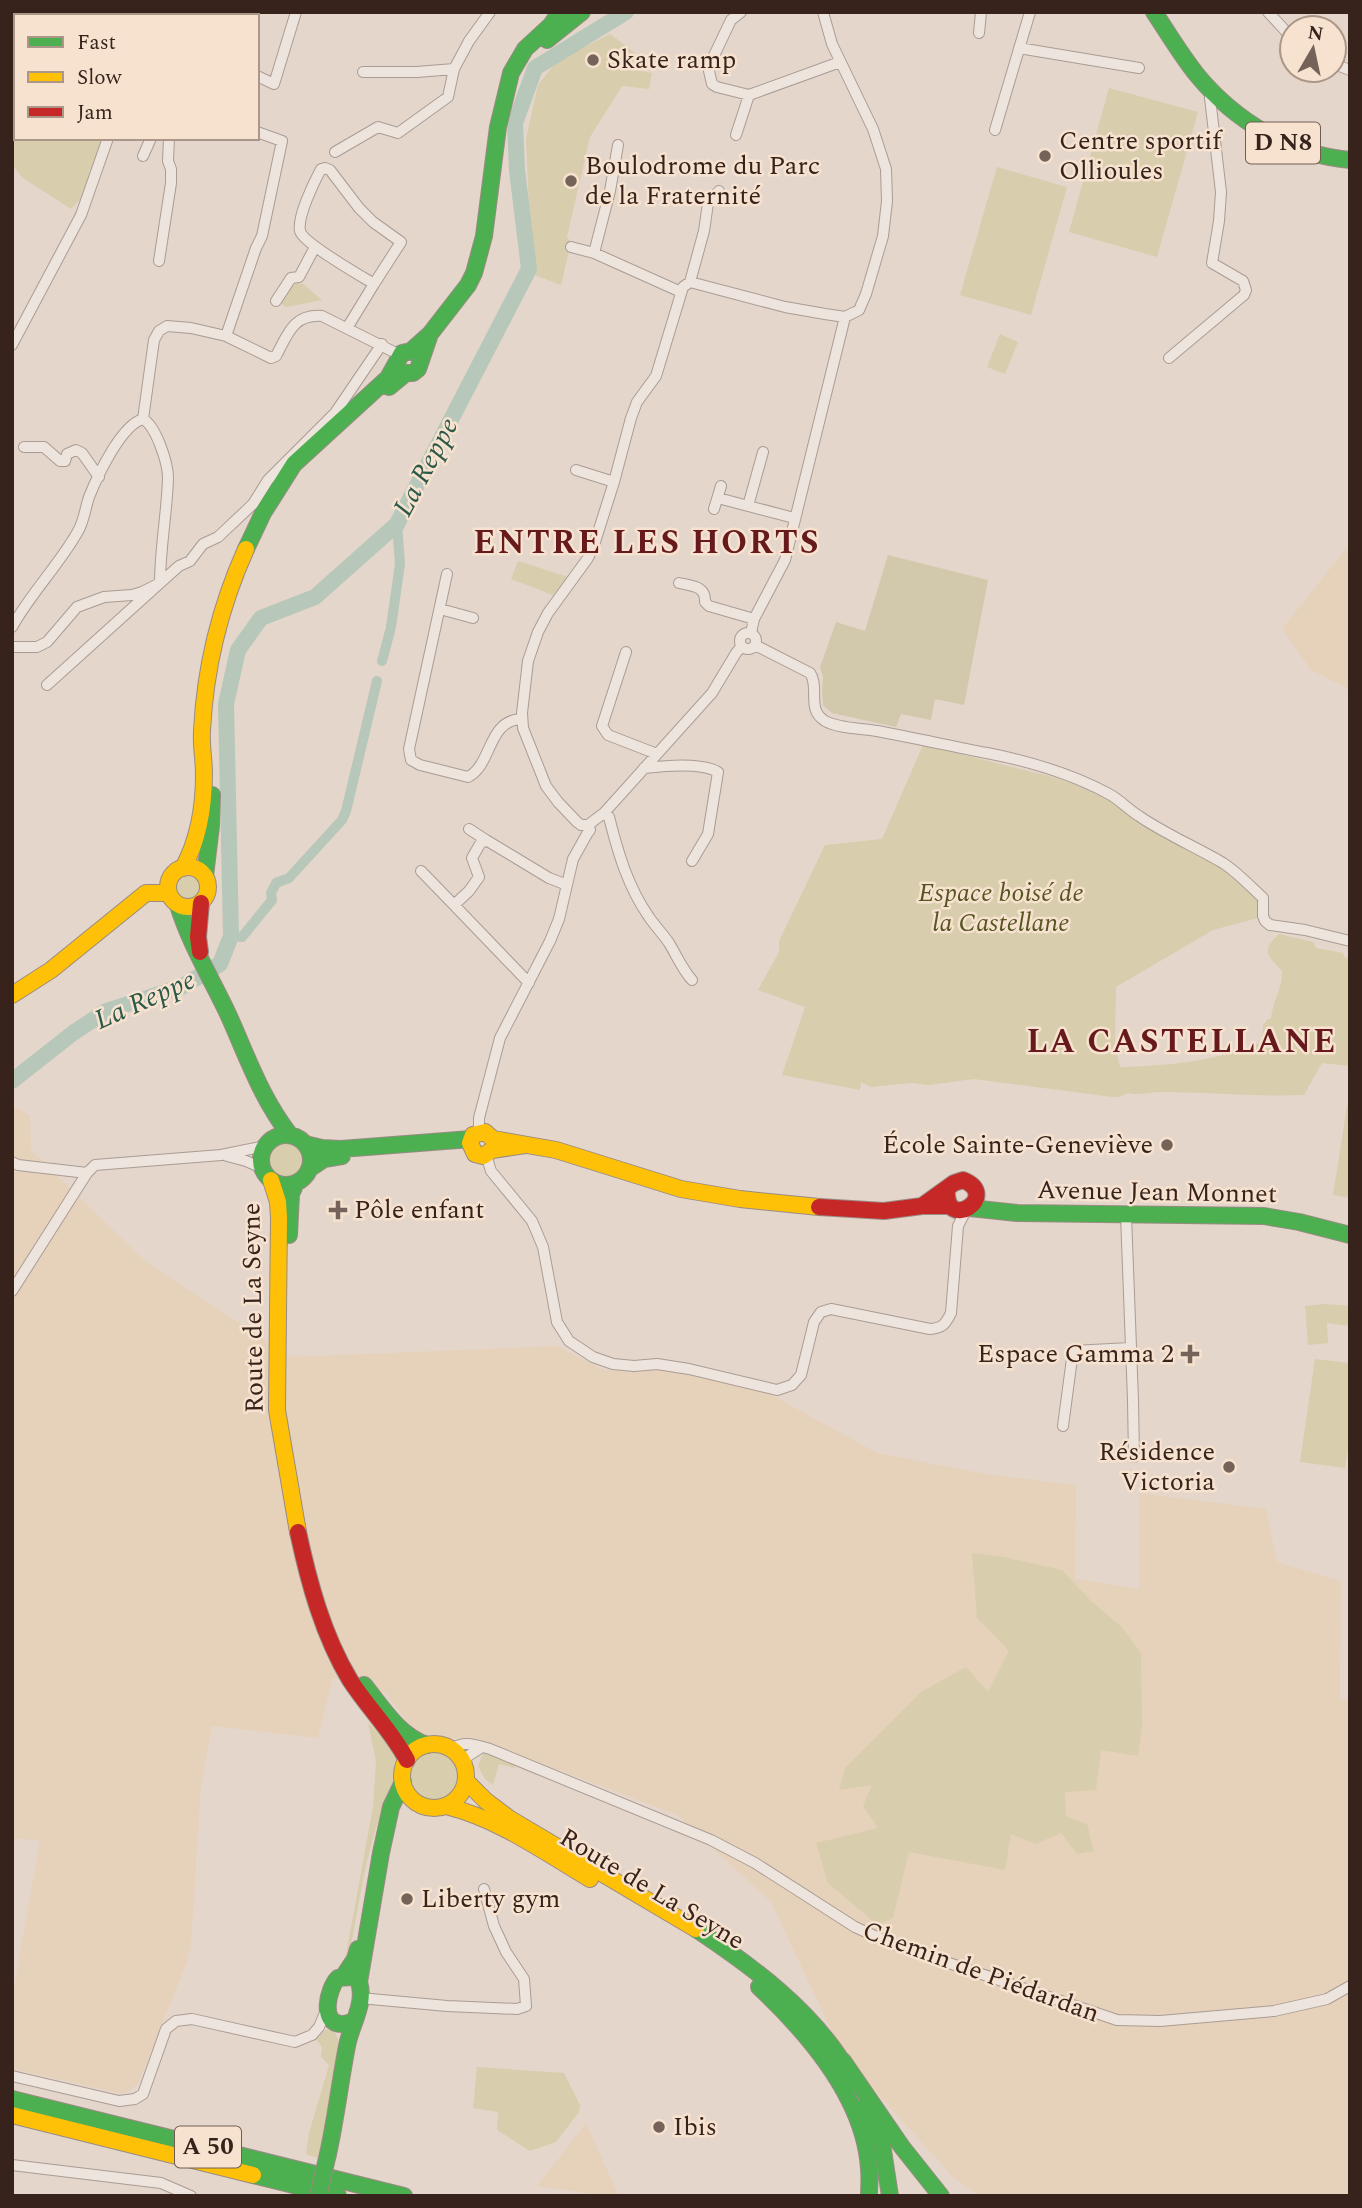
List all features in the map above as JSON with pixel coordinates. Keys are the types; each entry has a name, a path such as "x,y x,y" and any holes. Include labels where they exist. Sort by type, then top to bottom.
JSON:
{"main road":[{"name":"D N8","path":"1153,12 1211,90 1268,136 1294,148 1350,160"},
{"name":"D N8","path":"1169,12 1227,102"},
{"path":"572,14 551,25 525,50 511,73 498,127 484,236 468,285 430,334 351,424 280,484 252,536 223,602 211,654 202,732 204,776 200,825 192,851 175,886 187,932 214,984 267,1104 289,1135 304,1144 341,1149 460,1141 525,1146 564,1152 681,1188 721,1196 851,1210 884,1211 922,1206 963,1205"},
{"path":"200,958 198,937 201,903 209,887 205,876 212,808 211,654"},
{"path":"175,886 195,868 205,876"},
{"path":"12,995 51,970 125,900 154,881 175,886 190,907 201,903"},
{"path":"267,1104 268,1143 261,1160 266,1174 279,1184 296,1182 306,1175 310,1156 304,1144"},
{"path":"268,1143 277,1137 289,1135"},
{"path":"309,1169 324,1158 451,1149 482,1144"},
{"name":"Route de La Seyne","path":"266,1174 278,1202 279,1218 277,1410 307,1573 327,1634 356,1689 407,1760"},
{"name":"Avenue Jean Monnet","path":"947,1189 954,1182 964,1181 973,1186 963,1205 1003,1212 1264,1216 1350,1235"},
{"name":"Route de La Seyne","path":"282,1435 289,1219 291,1194 296,1182"},
{"path":"922,1206 947,1189"},
{"path":"947,1189 946,1198 963,1205"},
{"name":"Route de La Seyne","path":"342,1661 409,1737 427,1745"},
{"path":"435,1744 451,1749 461,1758 465,1773 462,1793 446,1806 437,1808 419,1804 408,1795 403,1782 407,1760 419,1748 427,1745 435,1744"},
{"name":"Route de La Seyne","path":"465,1773 479,1794 528,1829 672,1914 743,1961 799,2009 843,2061"},
{"path":"334,2019 354,1986 355,1959 374,1888 391,1807 403,1782"},
{"path":"386,1831 401,1811 419,1804"},
{"name":"Route de La Seyne","path":"446,1806 459,1808 516,1836 665,1922 712,1950 770,1996 814,2046 830,2069 857,2120 869,2153 869,2196"},
{"path":"318,2196 336,2119 347,2045 334,2019 334,1982 354,1986"},
{"path":"843,2061 877,2130 887,2168 890,2196"},
{"path":"843,2061 896,2140 942,2196"},
{"name":"A 50","path":"12,2099 404,2196"},
{"name":"A 50","path":"12,2115 338,2196"},
{"path":"173,2155 310,2196"}],"street":[{"path":"259,77 274,84 296,12"},
{"path":"335,152 378,127 398,134 448,97 454,69 469,41 490,12"},
{"path":"741,12 731,20 710,64 712,84 717,87 749,95 840,62"},
{"path":"690,282 785,307 845,317 859,310 883,236 886,169 877,140 840,62 823,12"},
{"path":"979,33 981,12"},
{"path":"995,130 1030,12"},
{"path":"1019,48 1139,68"},
{"path":"363,72 454,69"},
{"path":"1169,358 1244,295 1246,290 1243,281 1212,263 1221,192 1211,90"},
{"path":"736,135 749,95"},
{"path":"226,336 262,236 282,141 259,133"},
{"path":"12,345 81,215 107,140"},
{"path":"143,156 150,140"},
{"path":"159,261 171,183 169,140"},
{"path":"594,253 610,191 618,145"},
{"path":"347,328 401,242 359,208 330,170 321,169 299,228 302,235 315,247 374,284"},
{"path":"584,829 546,786 523,728 528,661 538,632 591,552 631,418 637,402 656,376 681,292 690,282 704,231 708,203 719,191"},
{"path":"276,301 291,278 299,277 315,247"},
{"path":"571,247 594,253 681,292"},
{"path":"143,419 154,340 159,331 167,326 226,336 271,358 276,356 292,326 310,315 322,316 382,344 407,360"},
{"path":"755,645 756,640 751,633 754,619 780,572 845,317"},
{"path":"47,685 179,566 190,561 203,544 218,537 253,504 268,480 335,413 382,344"},
{"path":"12,626 77,534 90,496 116,444 131,424 143,419 155,430 168,475 160,583"},
{"path":"24,447 44,447 60,461 65,461 68,454 76,450 82,453 99,477"},
{"path":"748,506 763,452"},
{"path":"576,470 614,482"},
{"path":"714,509 721,486"},
{"path":"718,498 794,518"},
{"path":"447,574 409,749 411,760 420,765 468,777 479,767 502,726 522,719"},
{"path":"12,647 37,647 47,642 77,607 104,597 132,595 160,583"},
{"path":"678,583 701,589 709,606 754,619"},
{"path":"440,609 473,618"},
{"path":"742,646 742,635 751,633"},
{"path":"742,646 749,649 755,645"},
{"path":"755,645 810,673 814,678 813,700 825,721 991,754 1055,771 1096,788 1125,804 1139,816 1226,865 1263,898 1263,916 1270,925 1350,941"},
{"path":"742,646 712,693 604,813 584,829 573,859 559,919 500,1038 479,1118 482,1144 491,1171 532,1222 543,1247 557,1322 569,1341 593,1357 613,1364 664,1365 777,1390 792,1385 801,1375 814,1322 821,1312 831,1309 930,1329 946,1324 951,1314 958,1226 963,1205"},
{"path":"626,652 602,726 608,735 657,754"},
{"path":"644,768 706,767 718,772 708,834 692,861"},
{"path":"604,813 609,817 622,866 631,887 692,980"},
{"path":"469,829 549,878 567,885"},
{"path":"454,905 479,877 472,858 480,844 486,840"},
{"path":"421,871 529,983"},
{"path":"12,1162 18,1165 89,1170 103,1164 221,1155 268,1143"},
{"path":"221,1155 246,1161 266,1174"},
{"path":"12,1291 89,1170"},
{"path":"1126,1214 1134,1457"},
{"path":"1063,1426 1073,1351 1130,1348"},
{"path":"451,1749 458,1744 482,1746"},
{"path":"465,1773 468,1756 482,1746"},
{"name":"Chemin de Piédardan","path":"482,1746 711,1840 755,1863 855,1927 884,1941 1117,2020 1160,2021 1274,2011 1327,1998 1350,1986"},
{"path":"354,1986 447,2006 526,2006 524,1979 506,1952 494,1926 484,1889"},
{"path":"12,2076 119,2101 135,2099 143,2094 166,2029 176,2021 192,2019 295,2042 312,2035 334,2019"},
{"path":"12,2165 161,2183 191,2196"}],"shaded area":[{"path":"1345,550 1350,551 1350,690 1311,670 1282,629"},
{"path":"888,555 988,580 964,705 935,699 931,720 901,714 896,727 832,713 823,705 823,677 820,667 836,622 865,631"},
{"path":"12,1105 30,1116 31,1150 146,1262 291,1357 557,1346 604,1370 631,1372 652,1369 707,1376 768,1393 877,1453 986,1474 1076,1485 1075,1579 1139,1589 1139,1493 1266,1509 1277,1562 1341,1581 1340,1700 1350,1700 1350,2196 980,2196 953,2177 844,2057 771,1902 677,1815 478,1739 428,1738 415,1732 385,1693 333,1677 318,1738 212,1726 201,1786 191,1945 187,1962 138,2084 124,2094 12,2069 12,1997 40,1841 12,1838"},
{"path":"586,2123 619,2196 537,2186"}],"green space":[{"path":"610,34 635,53 630,69 652,73 649,89 622,86 590,137 567,237 571,242 561,285 532,274 526,139 538,85 557,61"},
{"path":"1109,88 1198,112 1157,257 1069,232"},
{"path":"12,119 14,140 102,140 81,201 71,209 23,178 12,165"},
{"path":"997,167 1067,187 1031,315 960,295"},
{"path":"297,283 303,284 322,300 286,307 281,303 291,287"},
{"path":"1000,334 1018,342 1005,374 987,367"},
{"path":"518,561 568,577 553,595 511,579"},
{"name":"Espace boisé de la Castellane","path":"923,745 1053,777 1081,787 1192,847 1262,897 1258,918 1213,930 1116,987 1115,1045 1120,1067 1192,1061 1228,1054 1262,1042 1263,1025 1271,1019 1282,977 1282,971 1268,953 1269,945 1279,934 1313,942 1316,948 1343,953 1345,958 1350,958 1350,1066 1322,1063 1304,1095 1161,1092 1128,1093 1113,1097 974,1079 929,1085 911,1083 871,1087 861,1082 860,1090 782,1075 805,1007 758,990 779,952 779,941 825,845 882,839"},
{"path":"189,867 203,873 209,887 203,901 189,907 175,901 169,887 175,873"},
{"path":"1347,1106 1350,1107 1350,1198 1333,1195"},
{"path":"286,1135 303,1143 311,1160 303,1177 286,1185 269,1177 261,1160 269,1143"},
{"path":"1305,1306 1350,1306 1350,1326 1327,1323 1328,1343 1308,1345"},
{"path":"1315,1359 1350,1363 1350,1436 1345,1468 1300,1462"},
{"path":"972,1553 1062,1570 1091,1601 1121,1626 1141,1653 1142,1728 1138,1756 1101,1750 1096,1790 1065,1792 1066,1817 1087,1824 1094,1851 1077,1854 1061,1833 1035,1844 1011,1834 1005,1870 909,1852 893,1918 878,1925 828,1883 816,1843 878,1828 863,1806 872,1785 839,1790 845,1768 921,1692 966,1667 988,1692 1009,1651 977,1618"},
{"path":"368,1723 394,1752 397,1770 371,1847 350,1951 345,1960 373,1807 376,1762"},
{"path":"435,1744 458,1753 467,1776 458,1799 435,1808 412,1799 403,1776 412,1753"},
{"path":"483,1753 516,1765 514,1768 499,1764 493,1785 485,1779 478,1766"},
{"path":"329,2029 337,2036 339,2054 320,2159 306,2154 309,2133 329,2065 321,2057 322,2047 316,2039"},
{"path":"477,2067 564,2073 580,2105 579,2112 556,2142 530,2151 497,2130 498,2112 473,2108"}],"waterway":[{"name":"La Reppe","path":"12,1081 106,1011 181,987 220,964 231,936 226,704 238,650 261,618 315,597 397,524 529,269 517,170 515,123 535,68 626,12"},
{"path":"391,627 400,564 397,524"},
{"path":"382,661 390,631"},
{"path":"231,936 242,937 272,900 271,893 276,883 289,878 342,820 377,681"}],"traffic: fast":[{"path":"547,40 582,12"},
{"path":"1154,12 1197,75 1212,92 1247,121 1266,133 1307,151 1350,160"},
{"path":"389,387 406,373 413,373 418,369 430,334 468,285 474,273 484,236 498,127 511,73 525,49 558,15"},
{"path":"246,549 263,513 294,464 388,378 402,353 411,351 430,334"},
{"path":"205,876 212,795"},
{"path":"178,905 255,1076 290,1135"},
{"path":"286,1135 303,1143 311,1160 303,1177 286,1185 269,1177 261,1160 269,1143 286,1135"},
{"path":"305,1144 341,1149 471,1139"},
{"path":"309,1169 324,1159 342,1156"},
{"path":"289,1235 291,1194 296,1183"},
{"path":"970,1208 1017,1213 1264,1216 1350,1235"},
{"path":"364,1685 400,1728 427,1745"},
{"path":"328,2154 347,2046 361,1998 359,1982 381,1853 391,1807 403,1782"},
{"path":"696,1929 760,1975 800,2010 834,2049 848,2071"},
{"path":"343,1977 358,1949"},
{"path":"350,1977 338,1978 334,1983 329,1997 328,2013 335,2023 354,2021"},
{"path":"759,1987 814,2046 845,2093 865,2143 869,2196"},
{"path":"843,2061 902,2147 941,2196"},
{"path":"12,2099 404,2196"},
{"path":"866,2106 882,2144 890,2196"},
{"path":"318,2196 328,2154"},
{"path":"253,2175 338,2196"}],"traffic: slow":[{"path":"183,868 193,846 202,811 202,731 210,661 221,615 246,549"},
{"path":"188,867 196,868 202,873 207,879 208,887 207,895 202,901 196,906 188,907 180,906 174,901 169,895 168,887 169,879 174,873 180,868 188,867"},
{"path":"12,995 51,970 146,893 169,893"},
{"path":"525,1145 492,1150 483,1156 475,1154 470,1143 473,1135 485,1132 493,1139 556,1150 681,1189 740,1199 819,1207"},
{"path":"271,1180 278,1202 279,1218 277,1410 298,1532"},
{"path":"434,1744 446,1746 457,1753 464,1764 466,1776 464,1788 457,1799 446,1806 434,1808 422,1806 411,1799 404,1788 402,1776 404,1764 411,1753 422,1746 434,1744"},
{"path":"466,1781 510,1819 696,1929"},
{"path":"446,1806 503,1828 590,1879"},
{"path":"12,2115 253,2175"}],"traffic: jam":[{"path":"200,952 198,937 201,903"},
{"path":"922,1206 954,1183 963,1180 973,1187 977,1194 968,1207 954,1209 948,1202 947,1189"},
{"path":"819,1207 884,1211 922,1206 950,1206"},
{"path":"298,1532 318,1608 340,1663 407,1760"}],"place":[{"name":"Skate ramp","path":"593,60"},
{"name":"Centre sportif Ollioules","path":"1045,156"},
{"name":"Boulodrome du Parc de la Fraternité","path":"571,181"},
{"name":"École Sainte-Geneviève","path":"1167,1145"},
{"name":"Pôle enfant","path":"338,1210"},
{"name":"Espace Gamma 2","path":"1190,1354"},
{"name":"Résidence Victoria","path":"1229,1467"},
{"name":"Liberty gym","path":"407,1899"},
{"name":"Ibis","path":"659,2127"}],"district":[{"name":"ENTRE LES HORTS","path":"647,543"},
{"name":"LA CASTELLANE","path":"1182,1042"}]}
